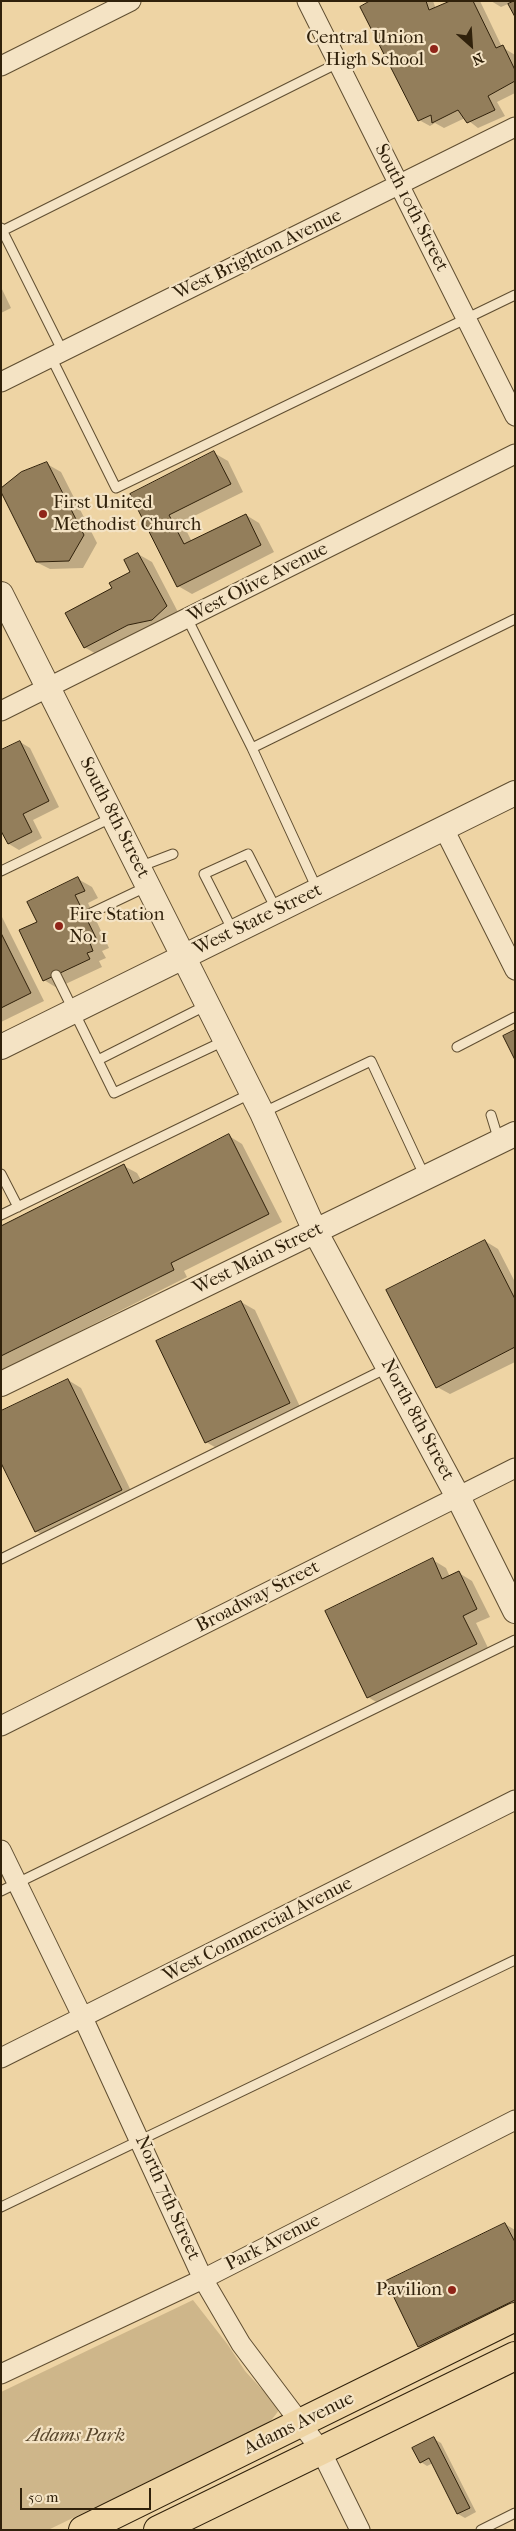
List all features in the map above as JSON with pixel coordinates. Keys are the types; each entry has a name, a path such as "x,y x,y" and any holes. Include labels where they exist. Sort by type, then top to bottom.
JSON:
{"main road":[{"name":"Adams Avenue","path":"83,2530 515,2317"},
{"name":"Adams Avenue","path":"158,2530 320,2449 515,2356"}],"street":[{"path":"1,66 131,1"},
{"name":"South 10th Street","path":"307,1 515,416"},
{"name":"West Brighton Avenue","path":"1,382 515,127"},
{"name":"West Olive Avenue","path":"1,711 515,454"},
{"name":"South 8th Street","path":"1,594 252,1092 315,1232"},
{"name":"West State Street","path":"1,1048 515,793"},
{"path":"444,829 515,970"},
{"name":"West Main Street","path":"1,1384 507,1138"},
{"name":"North 8th Street","path":"315,1232 458,1497 515,1611"},
{"name":"Broadway Street","path":"1,1726 515,1468"},
{"name":"West Commercial Avenue","path":"1,2058 515,1800"},
{"name":"North 7th Street","path":"1,1850 9,1887 83,2018 203,2279 241,2344 320,2449 360,2530"},
{"name":"Park Avenue","path":"1,2374 203,2279 515,2120"}],"lane":[{"path":"338,63 2,229 116,488 515,295"},
{"path":"187,618 252,748 318,891"},
{"path":"252,748 515,619"},
{"path":"1,871 113,817"},
{"path":"85,916 143,877 173,854"},
{"path":"234,932 204,874 248,854 277,911"},
{"path":"56,975 114,1092 225,1040"},
{"path":"98,1060 208,1005"},
{"path":"457,1047 515,1017"},
{"path":"262,1113 371,1061 425,1178"},
{"path":"1,1215 252,1092"},
{"path":"490,1114 507,1138"},
{"path":"1,1174 18,1207"},
{"path":"1,1559 389,1367"},
{"path":"9,1887 515,1640"},
{"path":"1,2207 515,1960"},
{"path":"481,2530 515,2513"}],"green space":[{"name":"Adams Park","path":"193,2300 228,2345 245,2371 280,2409 269,2423 48,2530 1,2530 1,2392"}],"building":[{"name":"Central Union High School","path":"370,1 426,1 429,10 450,1 473,1 496,48 503,45 515,70 515,81 488,96 495,110 467,123 458,110 432,123 431,115 418,121 360,7"},
{"path":"515,1 515,17 508,4"},
{"path":"214,451 231,484 169,515 184,544 246,514 261,545 177,587 130,494"},
{"name":"First United Methodist Church","path":"47,462 84,535 69,561 36,562 1,492 1,488 21,472"},
{"path":"138,553 167,606 152,620 128,625 84,648 65,613 112,588 109,583 130,572 124,560"},
{"path":"20,741 49,801 23,814 32,832 8,844 1,831 1,750"},
{"name":"Fire Station No. 1","path":"78,877 85,891 75,895 97,940 90,943 93,951 87,953 90,959 43,981 19,930 37,922 27,902"},
{"path":"1,933 31,993 1,1008"},
{"path":"515,1030 515,1060 503,1036"},
{"path":"229,1134 269,1214 171,1263 174,1270 1,1356 1,1226 124,1164 133,1183"},
{"path":"485,1240 515,1299 515,1347 436,1388 386,1290"},
{"path":"241,1301 290,1403 205,1443 156,1341"},
{"path":"68,1379 122,1490 35,1532 1,1463 1,1411"},
{"path":"433,1558 442,1579 459,1571 477,1609 463,1616 477,1644 367,1698 325,1611"},
{"name":"Pavilion","path":"505,2223 515,2242 515,2300 418,2347 386,2281"},
{"path":"434,2437 470,2508 457,2514 429,2458 420,2463 412,2448"}],"place":[{"name":"Central Union High School","path":"434,49"},
{"name":"First United Methodist Church","path":"43,514"},
{"name":"Fire Station No. 1","path":"59,926"},
{"name":"Pavilion","path":"452,2290"}]}
